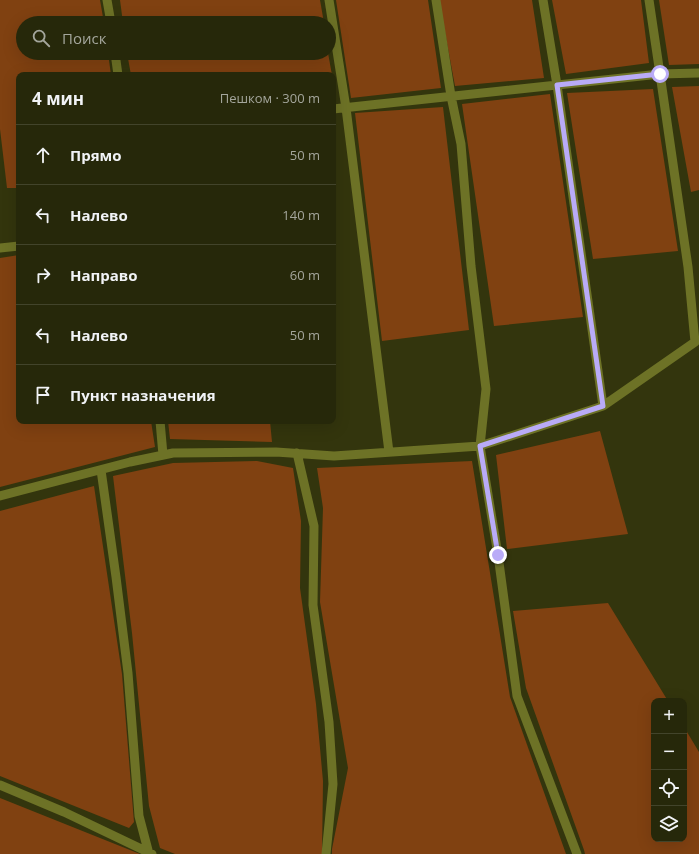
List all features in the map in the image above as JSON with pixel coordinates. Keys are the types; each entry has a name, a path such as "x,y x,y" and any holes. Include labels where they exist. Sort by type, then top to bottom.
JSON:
{"lane":[{"path":"107,0 110,16"},
{"path":"329,0 332,16"},
{"path":"436,0 451,96 461,144 470,266 486,390 480,446 498,555 517,696 578,854"},
{"path":"543,0 557,85 603,406"},
{"path":"0,496 130,462 173,453 276,452 334,456 480,446 603,406 695,342 688,267 649,0"},
{"path":"336,44 346,108 389,452"},
{"path":"116,60 118,72"},
{"path":"336,109 660,74 699,74"},
{"path":"0,248 16,246"},
{"path":"160,424 163,455"},
{"path":"297,453 314,526 313,605 328,722 333,784 326,854"},
{"path":"101,470 128,673 139,816 150,854"},
{"path":"0,786 64,812 150,854"}],"shaded area":[{"path":"0,0 100,0 103,16 16,16 16,60 109,60 111,72 16,72 16,188 7,188 0,129"},
{"path":"120,0 320,0 323,16 122,16"},
{"path":"336,0 428,0 441,88 351,98"},
{"path":"439,0 532,0 544,78 455,86"},
{"path":"552,0 641,0 649,63 566,74"},
{"path":"659,0 699,0 699,64 669,65"},
{"path":"128,60 329,60 331,72 130,72"},
{"path":"699,86 699,190 691,192 672,87"},
{"path":"653,89 678,251 593,259 567,93"},
{"path":"550,94 583,317 494,326 462,104"},
{"path":"443,107 469,330 382,341 355,113"},
{"path":"16,255 16,424 151,424 155,447 0,487 0,258"},
{"path":"168,424 270,424 272,442 170,439"},
{"path":"600,431 628,534 507,549 496,455"},
{"path":"257,461 293,468 301,521 300,588 316,704 323,781 322,854 175,854 160,848 149,806 132,633 113,476 173,463"},
{"path":"472,461 510,697 566,854 332,854 348,768 320,602 323,508 317,468"},
{"path":"94,486 122,674 134,822 129,828 0,776 0,511"},
{"path":"608,603 666,698 651,698 651,842 687,842 687,732 699,752 699,854 585,854 526,688 513,611"},
{"path":"0,798 140,854 0,854"}],"route":[{"path":"498,555 480,446 603,406 557,85 660,74"}]}
